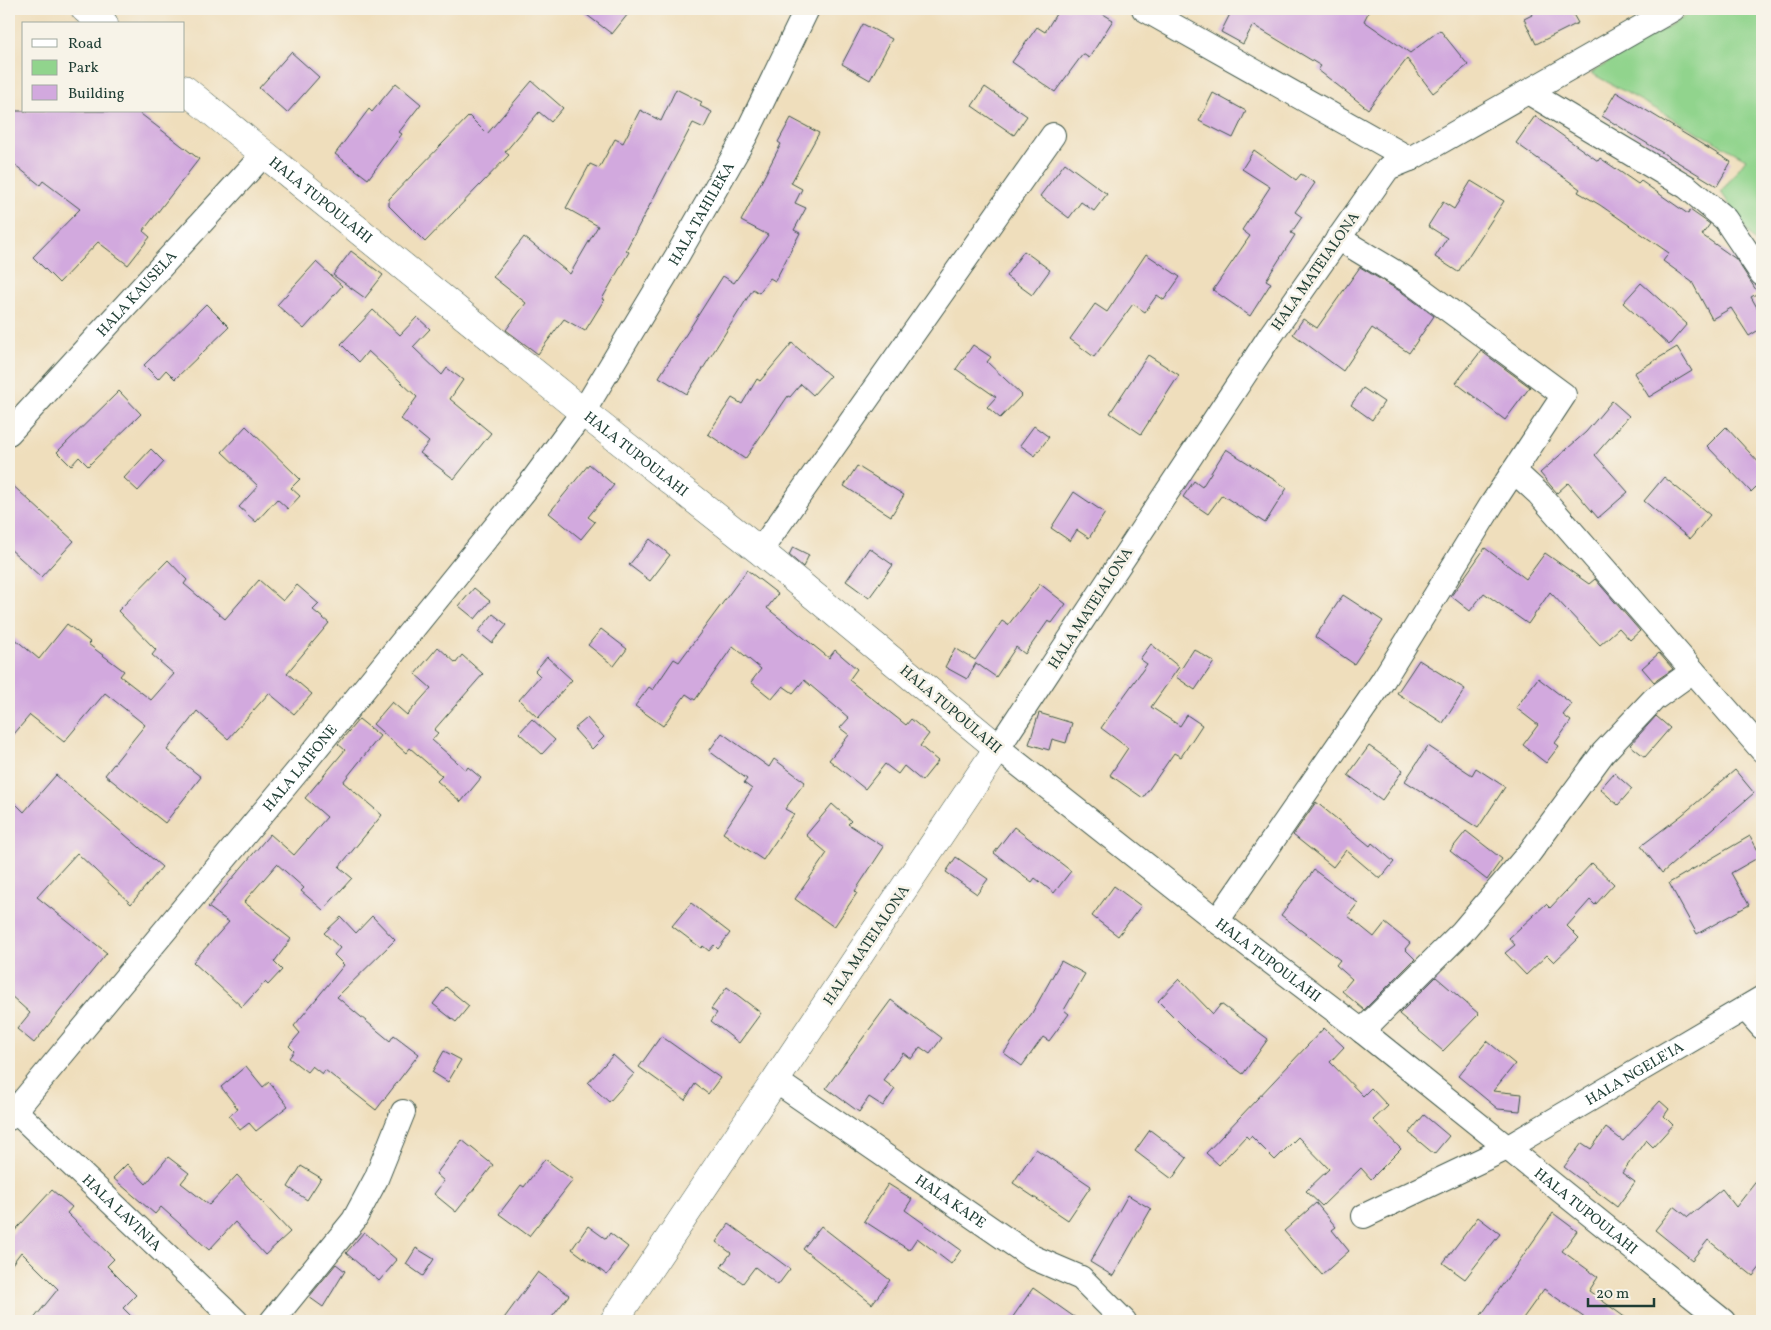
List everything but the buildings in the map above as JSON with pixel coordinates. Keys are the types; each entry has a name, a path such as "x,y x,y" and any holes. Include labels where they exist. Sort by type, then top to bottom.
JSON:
{"main road":[{"path":"85,9 101,22"},
{"name":"HALA TUPOULAHI","path":"185,90 583,412 760,551 998,748"},
{"name":"HALA MATEIALONA","path":"614,1321 998,748"}],"street":[{"name":"HALA TAHILEKA","path":"583,412 677,256 746,135 807,9"},
{"path":"1154,11 1410,159"},
{"name":"HALA MATEIALONA","path":"998,748 1264,344 1388,168 1410,159 1528,92 1655,12"},
{"path":"1528,92 1687,187 1724,219 1762,274"},
{"path":"760,551 1053,135"},
{"name":"HALA KAUSELA","path":"9,433 264,154"},
{"path":"1217,921 1382,682 1514,471 1564,395 1411,282 1338,238"},
{"name":"HALA LAIFONE","path":"11,1111 313,752 530,484 583,412"},
{"path":"1514,471 1539,494 1762,750"},
{"path":"1362,1031 1462,932 1530,852 1603,754 1654,699 1693,671"},
{"name":"HALA TUPOULAHI","path":"998,748 1217,921 1362,1031 1721,1321"},
{"path":"1754,1003 1762,1027"},
{"name":"HALA NGELE'IA","path":"1364,1216 1507,1148 1754,1003"},
{"name":"HALA KAPE","path":"776,1081 1032,1257 1081,1278 1124,1321"},
{"name":"HALA LAVINIA","path":"11,1111 236,1321"},
{"path":"272,1321 354,1220 376,1179 403,1112"}],"green space":[{"path":"1697,9 1762,9 1762,253 1721,192 1746,159 1591,73"}]}
